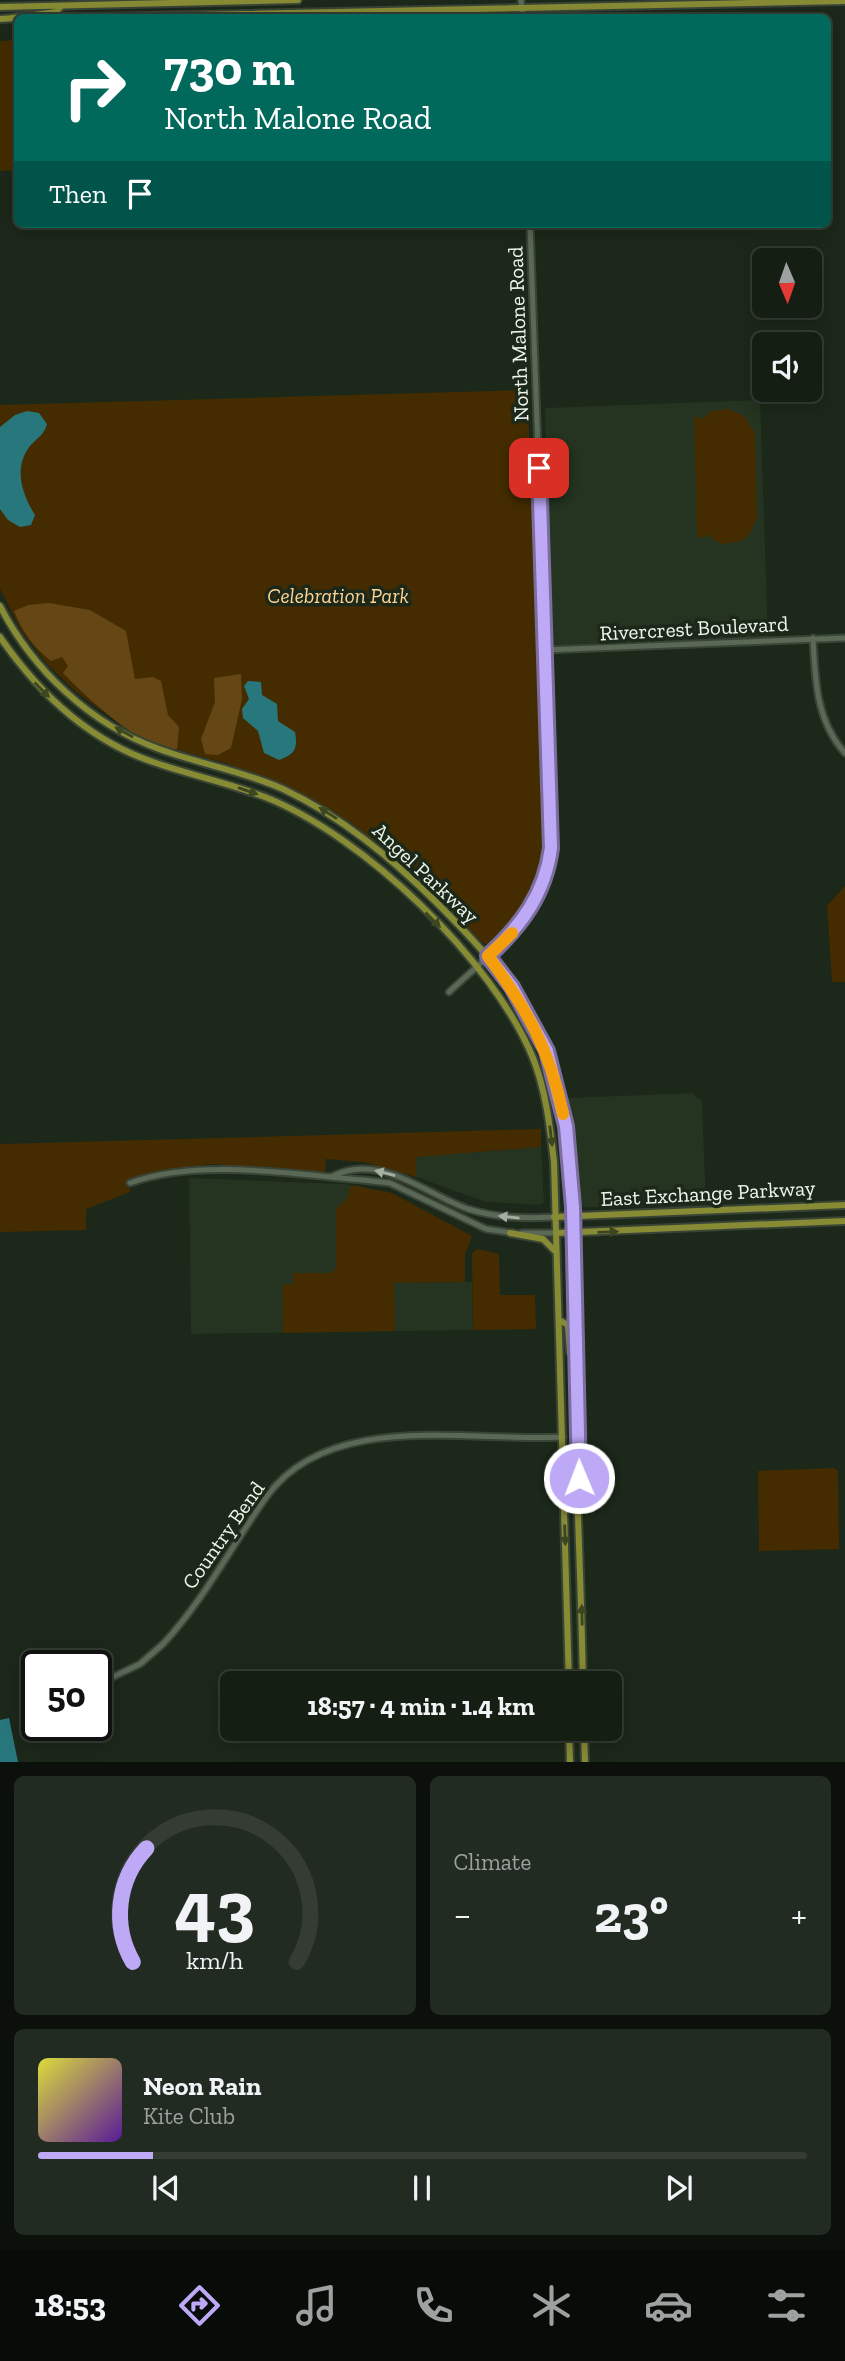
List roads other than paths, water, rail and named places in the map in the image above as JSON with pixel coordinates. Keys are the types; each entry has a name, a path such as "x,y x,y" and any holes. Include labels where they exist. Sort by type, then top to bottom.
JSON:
{"main road":[{"path":"0,7 298,0"},
{"path":"210,14 521,4 845,1"},
{"path":"179,3 179,14"},
{"path":"44,14 59,10 61,6"},
{"name":"Angel Parkway","path":"0,606 27,650 72,698 127,734 187,758 228,768 281,788 343,823 392,859 488,956 512,987 547,1051 566,1126 573,1217 583,1671"},
{"name":"Angel Parkway","path":"0,637 38,687 90,730 120,747 183,771 265,797 341,839 380,869 478,965 510,1010 542,1085 554,1162 569,1671"},
{"path":"183,771 187,758"},
{"name":"East Exchange Parkway","path":"555,1217 845,1205"},
{"path":"742,1208 743,1225"},
{"path":"691,1211 691,1227"},
{"name":"East Exchange Parkway","path":"556,1233 845,1222"},
{"path":"510,1233 543,1239 552,1246 556,1257"},
{"path":"559,1320 568,1325 575,1378"},
{"path":"562,1437 578,1437"},
{"path":"569,1741 570,1762"},
{"path":"584,1741 585,1762"}],"street":[{"name":"North Malone Road","path":"449,992 517,928 535,902 550,856 530,228"},
{"path":"813,638 819,705 845,753"},
{"name":"Rivercrest Boulevard","path":"545,650 845,638"},
{"name":"East Exchange Parkway","path":"130,1183 156,1174 193,1169 331,1177 390,1184 486,1229 510,1233 556,1233"},
{"name":"East Exchange Parkway","path":"331,1177 352,1170 374,1170 421,1186 486,1214 526,1219 555,1217"},
{"path":"416,1194 421,1186"},
{"name":"Country Bend","path":"112,1677 140,1664 163,1644 269,1494 309,1459 362,1440 562,1437"}],"water":[{"path":"27,411 39,413 47,424 42,434 30,446 22,463 23,490 35,515 31,525 20,527 8,520 0,509 0,427 15,415"},
{"path":"248,681 261,682 262,695 277,704 278,721 295,732 294,750 284,758 279,760 264,753 258,731 243,718 242,709 249,699 244,686"},
{"path":"9,1718 18,1762 0,1762 0,1720"}],"park label":[{"name":"Celebration Park","path":"338,595"}]}
